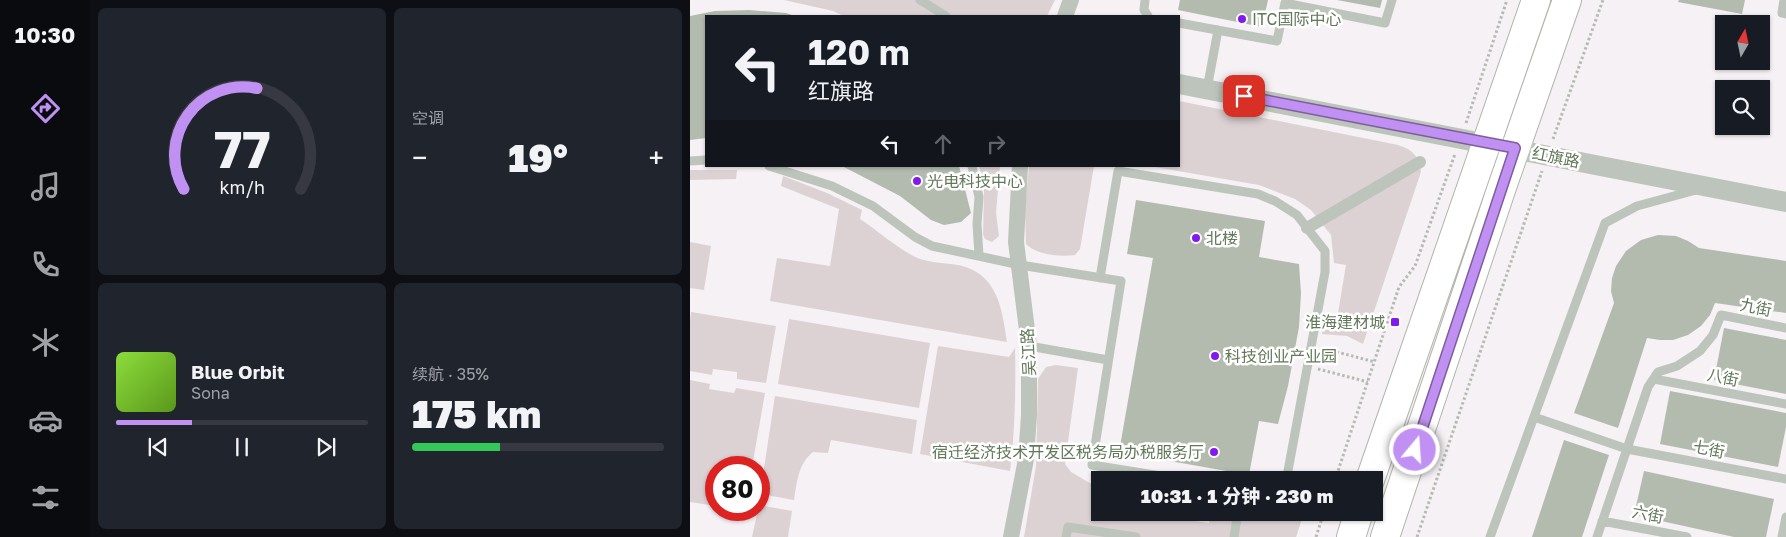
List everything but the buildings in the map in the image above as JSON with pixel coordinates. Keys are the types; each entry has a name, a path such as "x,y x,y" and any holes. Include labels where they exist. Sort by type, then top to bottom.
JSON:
{"highway":[{"path":"1373,471 1473,141 1536,0"},
{"path":"1386,537 1515,148 1567,0"}],"street":[{"path":"1065,15 1072,0"},
{"name":"红旗路","path":"1180,84 1786,202"},
{"path":"1307,228 1420,162"},
{"name":"吴江路","path":"1011,537 1026,459 1029,415 1029,346 1016,242 1020,167"}],"lane":[{"path":"920,0 944,15"},
{"path":"1145,0 1144,10 1147,15"},
{"path":"1180,23 1277,41 1286,3 1385,23 1392,0"},
{"path":"1784,0 1782,13 1786,14"},
{"path":"1206,89 1218,30"},
{"path":"690,161 705,160"},
{"path":"772,167 832,186 873,206 914,237 932,246 1020,265 1121,281 1092,465 1130,471"},
{"path":"972,167 979,197 977,224 978,255"},
{"path":"1100,278 1118,171 1258,194 1275,201 1297,215 1325,251 1325,272 1288,471"},
{"path":"1490,537 1605,223 1637,206 1710,187"},
{"name":"九街","path":"1654,379 1658,372 1677,366 1700,351 1713,335 1721,315 1786,328"},
{"path":"1029,346 1108,360"},
{"path":"1597,537 1648,387 1654,379"},
{"name":"八街","path":"1654,379 1786,404"},
{"name":"七街","path":"1534,418 1627,449 1786,479"},
{"path":"1782,537 1786,517"},
{"path":"1234,537 1237,521"},
{"name":"六街","path":"1602,521 1687,537"},
{"path":"1066,537 1068,527 1136,537"}],"path":[{"path":"1338,471 1399,287 1415,266 1473,141 1507,0"},
{"path":"1417,537 1603,0"},
{"path":"1312,346 1375,362"},
{"path":"1308,366 1368,382"},
{"path":"1316,537 1321,521"}],"shaded area":[{"path":"784,0 1055,0 1048,15 842,15 833,11"},
{"path":"1180,101 1398,145 1408,149 1417,158 1421,172 1363,344 1347,336 1322,334 1324,324 1336,325 1346,265 1334,263 1331,235 1311,210 1295,199 1259,185 1155,167 1180,167"},
{"path":"979,167 1000,167 996,213 999,236 992,242 985,239 983,234 984,191"},
{"path":"1029,167 1094,167 1080,249 1075,255 1062,256 1042,253 1026,244 1025,210"},
{"path":"690,170 737,170 736,179 690,180"},
{"path":"783,176 827,193 862,210 860,219 896,246 912,255 920,259 958,265 971,269 982,276 996,294 1003,317 1007,342 770,301 777,258 830,266 839,209 781,186"},
{"path":"690,242 711,246 704,290 690,288"},
{"path":"691,312 776,326 766,383 737,379 737,372 713,369 712,375 690,371"},
{"path":"789,319 930,343 919,408 778,384"},
{"path":"938,346 1009,357 1015,348 1015,410 1010,471 920,454"},
{"path":"1056,365 1078,368 1065,464 1071,472 1091,484 1091,521 1195,521 1209,523 1209,521 1301,521 1296,537 1024,537 1036,466 1038,379 1046,367"},
{"path":"690,380 710,384 709,389 734,393 736,388 765,393 754,456 705,456 705,504 690,502"},
{"path":"775,396 917,420 912,454 831,440 828,453 813,452 804,462 799,474 794,500 770,496 770,456 766,456"},
{"path":"770,507 792,511 788,537 752,537 756,521 770,521"}],"place":[{"name":"ITC国际中心","path":"1242,19"},
{"name":"光电科技中心","path":"917,181"},
{"name":"北楼","path":"1196,238"},
{"name":"淮海建材城","path":"1395,322"},
{"name":"科技创业产业园","path":"1215,356"},
{"name":"宿迁经济技术开发区税务局办税服务厅","path":"1214,452"}],"route":[{"path":"1244,96 1515,148 1415,450"}]}
